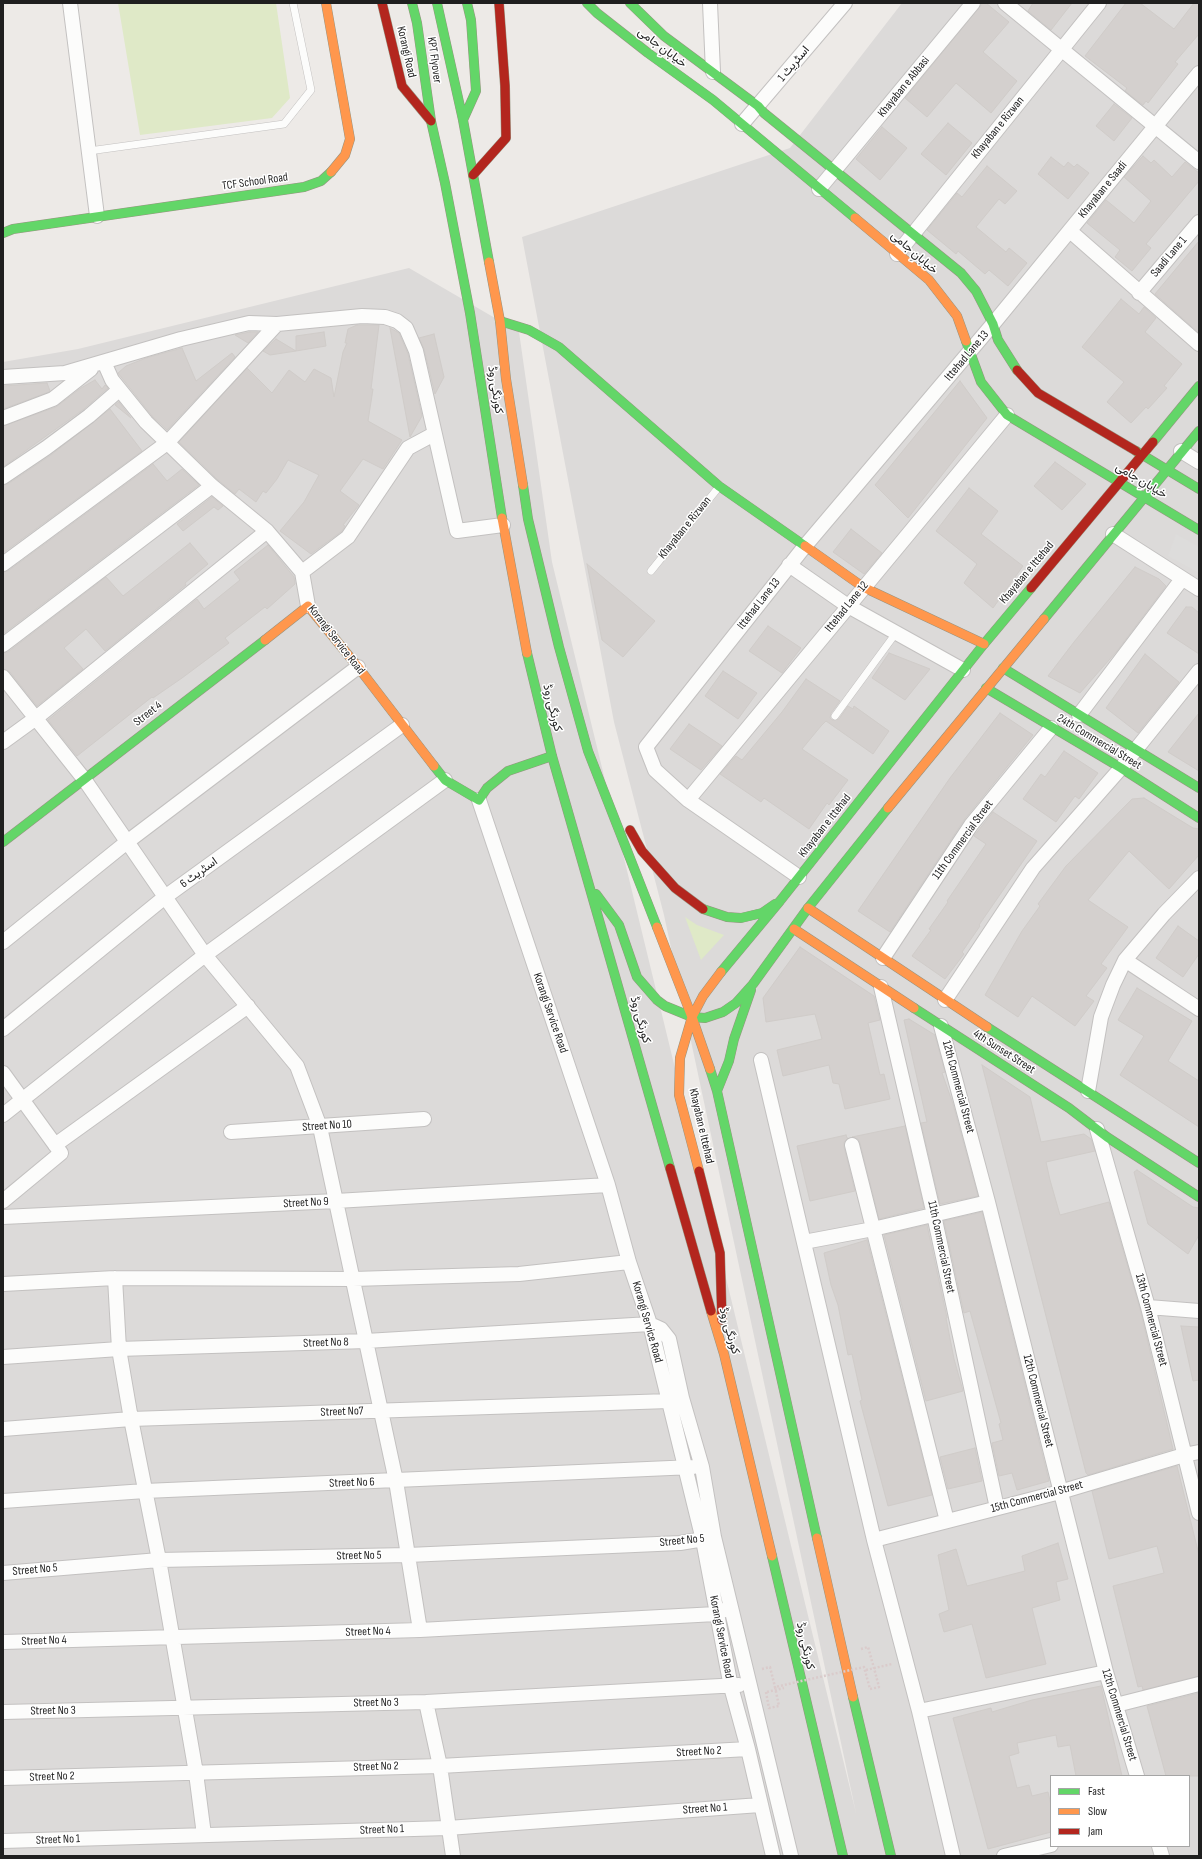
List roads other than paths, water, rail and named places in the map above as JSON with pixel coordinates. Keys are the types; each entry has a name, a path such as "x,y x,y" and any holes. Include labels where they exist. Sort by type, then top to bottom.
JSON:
{"main road":[{"name":"TCF School Road","path":"3,233 13,229 97,216 304,187 321,181 335,170 345,156 350,139 326,3"},
{"name":"Korangi Road","path":"382,3 402,86 431,121"},
{"name":"KPT Flyover","path":"412,3 417,23 431,121 445,183"},
{"name":"KPT Flyover","path":"437,3 476,185"},
{"path":"463,120 476,91 471,20 467,3"},
{"path":"474,175 506,138 505,86 499,3"},
{"name":"خیابانِ جامی","path":"587,3 597,13 648,54 713,100 929,280 957,316 981,382 1006,415 1199,530"},
{"name":"خیابانِ جامی","path":"630,3 664,36 713,72 961,274 976,291 993,324 998,340 1013,366 1038,394 1199,489"},
{"name":"کورنگی روڈ","path":"445,183 470,313 504,525 529,664 552,756 587,882 724,1354 843,1856"},
{"name":"کورنگی روڈ","path":"476,185 500,321 506,378 528,519 559,647 588,751 692,1017 717,1091 848,1674 891,1856"},
{"path":"500,321 529,330 559,347 719,486 863,587 984,644"},
{"name":"Khayaban e Ittehad","path":"724,1354 720,1254 679,1096 680,1058 692,1017 712,982 800,877 984,644 1199,386"},
{"path":"587,882 619,925 637,976 650,993 665,1006 692,1017 705,1018 723,1012 736,1003 753,984 808,908 986,688 1112,534 1199,431"},
{"name":"Korangi Service Road","path":"308,606 358,667 444,780 479,800"},
{"name":"Street 4","path":"3,842 308,606"},
{"name":"24th Commercial Street","path":"1003,668 1079,715 1138,748 1199,788"},
{"name":"24th Commercial Street","path":"986,688 1051,728 1121,768 1199,818"},
{"path":"588,751 642,851 665,878 684,897 703,909 727,917 741,918 762,913 780,901"},
{"path":"479,800 487,788 508,770 552,756"},
{"name":"4th Sunset Street","path":"808,908 945,1000 959,1024 1079,1098 1117,1114 1199,1163"},
{"name":"4th Sunset Street","path":"794,929 941,1026 959,1024 1079,1098 1103,1131 1199,1197"},
{"path":"712,982 711,987 713,997"},
{"path":"717,1091 729,1061 734,1039 753,984"},
{"path":"721,1004 731,1005 736,1003"}],"street":[{"path":"70,3 97,216"},
{"path":"710,3 713,72"},
{"name":"اسٹریٹ 1","path":"746,127 844,3"},
{"name":"Khayaban e Abbasi","path":"814,185 973,3"},
{"path":"1005,3 1199,162"},
{"name":"Khayaban e Rizwan","path":"897,254 1100,3"},
{"name":"Khayaban e Saadi","path":"1007,307 1199,73"},
{"name":"Saadi Lane 1","path":"1139,293 1199,222"},
{"path":"1070,231 1199,344"},
{"name":"Ittehad Lane 13","path":"800,877 688,800 655,770 646,746 789,565 1007,307"},
{"path":"3,377 65,373 181,339 250,323 277,324 362,316 385,317 397,321 406,328 416,351 457,531 504,525"},
{"path":"3,564 167,443 277,324"},
{"path":"3,418 53,399 99,364"},
{"name":"Korangi Service Road","path":"99,364 146,422 167,443 212,486 267,530 302,572 308,606"},
{"path":"3,477 41,452 89,416 119,390"},
{"name":"Ittehad Lane 12","path":"688,800 1006,415"},
{"path":"302,572 348,537 408,448 434,434"},
{"path":"1182,451 1199,462"},
{"path":"3,645 212,486"},
{"path":"3,742 36,718 267,530"},
{"path":"1112,534 1199,590"},
{"path":"789,565 848,606 963,670"},
{"path":"1079,715 1182,579"},
{"path":"3,942 127,842 358,667"},
{"path":"945,1000 1033,868 1138,748 1199,671"},
{"path":"3,677 84,779 205,955 297,1066 320,1127 396,1481 420,1630"},
{"name":"اسٹریٹ 6","path":"3,1029 165,897 402,725"},
{"name":"11th Commercial Street","path":"883,958 971,824 1051,728"},
{"path":"3,1115 205,955 444,780"},
{"name":"Korangi Service Road","path":"479,800 608,1185 629,1262 675,1399 685,1467 708,1539 716,1614 731,1687 748,1749 771,1856"},
{"path":"1079,1098 1101,1017 1113,985 1125,960 1164,914 1199,878"},
{"path":"1125,960 1199,1009"},
{"name":"11th Commercial Street","path":"881,987 934,1215 998,1508"},
{"path":"55,1145 248,1006"},
{"name":"12th Commercial Street","path":"941,1026 988,1202 1106,1672 1137,1775"},
{"path":"761,1060 874,1540 919,1711 953,1856"},
{"path":"3,1074 61,1153 3,1201"},
{"name":"Street No 10","path":"230,1132 424,1120"},
{"name":"13th Commercial Street","path":"1103,1131 1199,1514"},
{"path":"852,1144 947,1522"},
{"name":"Street No 9","path":"3,1217 336,1201 608,1185"},
{"path":"804,1242 874,1229 988,1202"},
{"path":"3,1284 116,1278 352,1280 519,1274 629,1262"},
{"path":"116,1278 119,1349 173,1637 196,1773 204,1836"},
{"path":"1148,1307 1199,1311"},
{"name":"Street No 8","path":"3,1357 119,1349 366,1341 650,1324"},
{"path":"675,1399 702,1468 708,1539 732,1607 756,1690 791,1856"},
{"name":"Street No7","path":"3,1429 131,1419 675,1399"},
{"name":"15th Commercial Street","path":"874,1540 1060,1492 1184,1455 1199,1452"},
{"name":"Street No 6","path":"3,1501 145,1491 685,1467 702,1468"},
{"name":"Street No 5","path":"3,1573 159,1560 408,1555 680,1543 708,1539"},
{"name":"Street No 4","path":"3,1642 420,1630 716,1614 732,1607"},
{"path":"919,1711 1106,1672"},
{"path":"1116,1705 1199,1684"},
{"name":"Street No 3","path":"3,1712 426,1702 731,1687 756,1690"},
{"path":"426,1702 440,1766 453,1856"},
{"name":"Street No 2","path":"3,1778 440,1766 748,1749"},
{"name":"Street No 1","path":"3,1841 448,1828 760,1805"},
{"path":"1004,1856 1050,1845"}],"lane":[{"path":"89,151 284,124 311,90 293,3"},
{"name":"Khayaban e Rizwan","path":"651,571 719,486"},
{"path":"835,716 896,633"}]}
